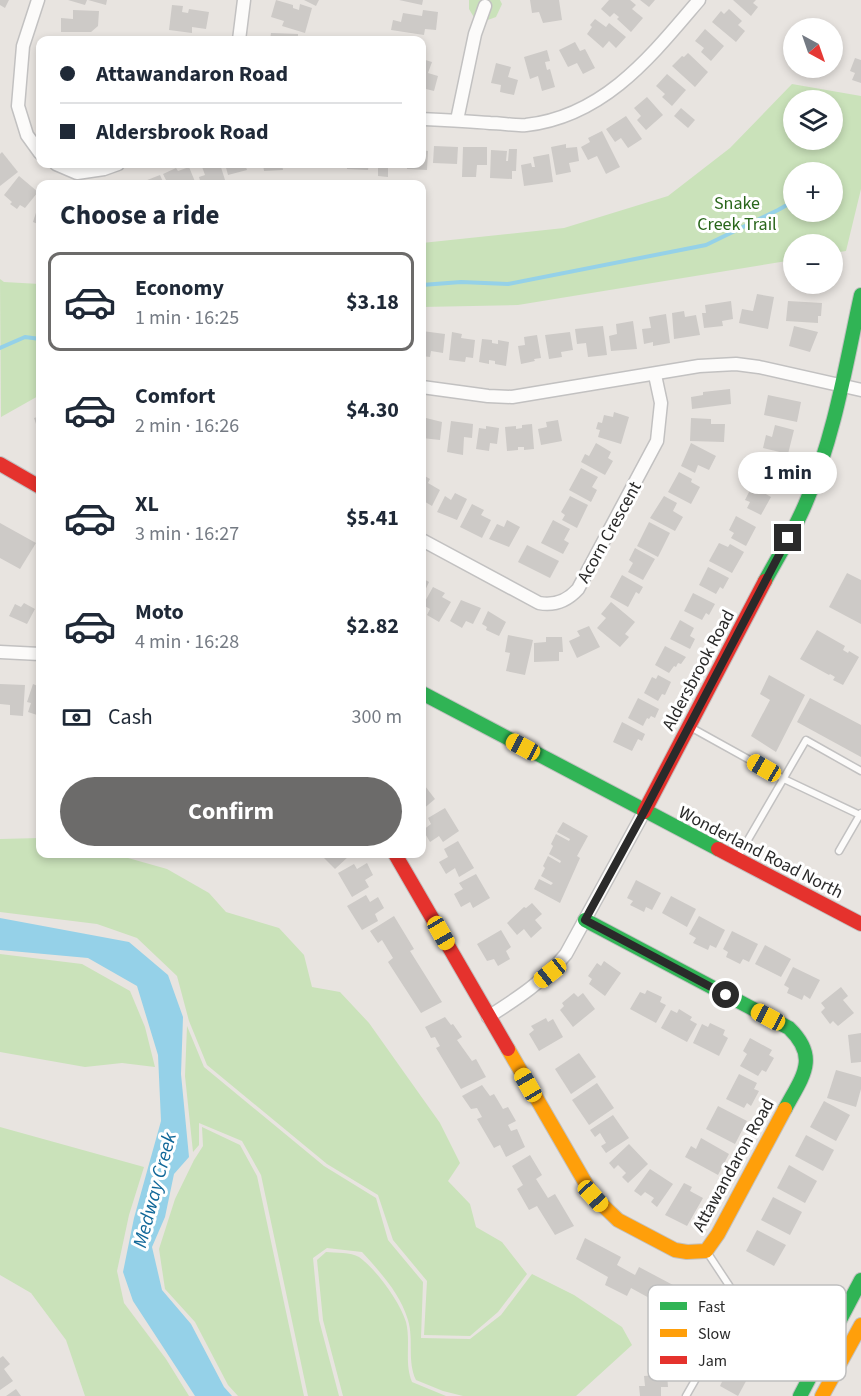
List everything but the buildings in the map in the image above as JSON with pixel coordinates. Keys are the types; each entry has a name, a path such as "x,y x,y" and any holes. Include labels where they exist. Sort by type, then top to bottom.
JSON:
{"street":[{"path":"36,147 27,135 18,106 23,46 38,0"},
{"path":"240,36 244,0"},
{"path":"426,119 525,125 560,118 598,100 647,61 699,0"},
{"path":"457,120 475,34 485,6"},
{"path":"65,168 77,173 107,168"},
{"name":"Aldersbrook Road","path":"488,1017 524,995 550,973 566,954 644,812 807,501 820,468 861,295"},
{"path":"426,388 512,397 699,366 736,364 861,390"},
{"name":"Acorn Crescent","path":"426,542 538,603 548,605 559,603 572,596 578,589 657,441 661,404 655,375"},
{"path":"0,464 36,485"},
{"path":"0,652 36,654"},
{"name":"Wonderland Road North","path":"426,695 644,812 861,924"},
{"name":"Attawandaron Road","path":"397,858 593,1196 610,1214 675,1250 706,1251 718,1234 801,1079 808,1060 807,1050 801,1039 789,1028 585,920"},
{"path":"846,1309 861,1280"},
{"path":"846,1352 861,1324"},
{"path":"800,1396 808,1381"},
{"path":"822,1396 830,1381"}],"lane":[{"path":"688,727 784,779 860,814 839,851"},
{"path":"736,860 806,740 861,771"},
{"path":"706,1251 729,1285"},
{"path":"686,1396 695,1381"}],"green space":[{"path":"469,0 500,0 502,4 496,17 485,21 475,19 469,9"},
{"name":"Snake Creek Trail","path":"792,84 826,90 786,90"},
{"name":"Snake Creek Trail","path":"783,93 783,150 843,150 843,93 861,96 861,189 846,251 843,251 843,234 783,234 783,262 518,305 426,307 426,243 564,228 668,196 730,148"},
{"path":"0,279 4,282 36,284 36,397 1,417"},
{"path":"36,838 36,858 128,858 167,869 209,893 226,912 279,928 304,955 312,987 340,992 369,1023 440,1123 460,1163 448,1181 470,1204 476,1227 502,1242 527,1274 498,1312 470,1336 424,1335 427,1281 393,1240 378,1195 327,1164 207,1065 189,1021 177,976 137,938 97,924 0,912 0,839"},
{"path":"0,954 82,964 130,991 145,1027 155,1067 122,1063 85,1067 0,1052"},
{"path":"187,1026 204,1067 324,1166 376,1198 388,1240 423,1282 421,1338 470,1339 501,1315 532,1274 574,1295 622,1327 632,1345 576,1396 463,1396 443,1391 416,1380 413,1373 408,1320 395,1292 382,1275 362,1252 327,1248 313,1258 319,1320 339,1396 308,1396 261,1175 242,1141 199,1123 199,1145 193,1152 185,1076"},
{"path":"0,1127 144,1167 129,1215 117,1271 124,1303 166,1359 189,1396 85,1396 66,1340 31,1293 0,1275"},
{"path":"202,1127 240,1145 257,1176 304,1396 238,1396 228,1385 195,1322 165,1289 159,1249 175,1199 203,1146"},
{"path":"326,1252 356,1255 366,1262 380,1278 399,1305 406,1322 408,1367 412,1382 446,1396 343,1396 323,1320 317,1260"}],"water":[{"name":"Medway Creek","path":"0,918 129,942 168,975 183,1017 181,1074 189,1157 174,1174 165,1217 152,1247 162,1290 191,1324 224,1387 232,1396 195,1396 133,1301 123,1272 134,1218 161,1121 158,1055 137,986 88,958 0,950"}],"waterway":[{"path":"426,285 461,282 508,284 706,245 783,207"},
{"path":"0,348 25,337 36,338"}],"traffic: fast":[{"path":"765,581 798,521 817,475 839,399 861,295"},
{"path":"426,695 718,849"},
{"path":"585,920 789,1028 804,1049 806,1058 802,1077 785,1109"},
{"path":"846,1309 861,1280"},
{"path":"800,1396 808,1381"}],"traffic: slow":[{"path":"508,1049 593,1196 618,1220 675,1250 706,1251 718,1234 785,1109"},
{"path":"846,1352 861,1325"},
{"path":"822,1396 830,1381"}],"traffic: jam":[{"path":"0,464 36,485"},
{"path":"644,812 765,581"},
{"path":"718,849 861,924"},
{"path":"397,858 508,1049"}],"route":[{"path":"726,995 585,920 788,538"}]}
